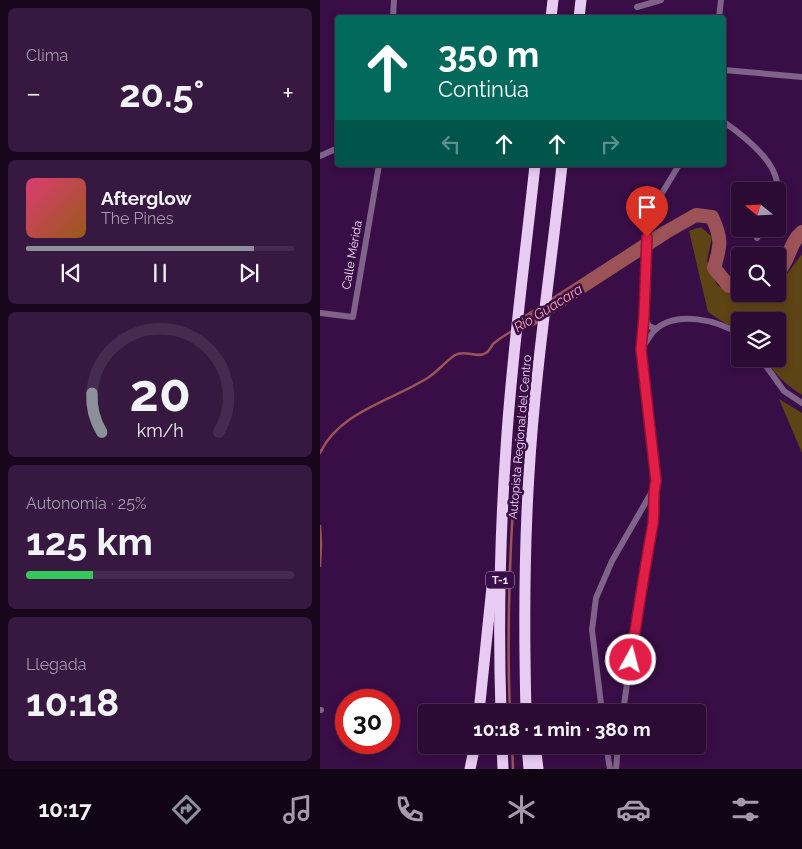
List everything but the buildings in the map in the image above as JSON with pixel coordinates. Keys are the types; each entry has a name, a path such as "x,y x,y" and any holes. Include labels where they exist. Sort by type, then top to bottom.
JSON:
{"highway":[{"path":"551,15 553,0"},
{"path":"579,15 581,0"},
{"name":"Autopista Regional del Centro","path":"501,704 498,627 506,447 535,167"},
{"name":"Autopista Regional del Centro","path":"526,704 525,547 529,473 562,167"},
{"path":"481,704 496,544 498,478 506,447"},
{"path":"524,625 531,704"},
{"path":"470,769 473,754"},
{"path":"502,754 503,769"},
{"path":"528,754 529,769"},
{"path":"536,754 538,769"}],"street":[{"path":"393,15 394,0"},
{"path":"637,8 660,0"},
{"path":"719,15 720,0"},
{"path":"726,70 802,77"},
{"path":"726,124 768,162 776,175 777,182"},
{"path":"320,156 335,149"},
{"name":"Calle Mérida","path":"320,313 353,317 379,167"},
{"path":"624,704 653,520 656,481 641,349 647,237 656,203 678,167"},
{"path":"644,316 649,326 656,329"},
{"path":"641,349 656,329 670,322 694,318 721,324 731,330"},
{"path":"767,367 784,391 802,403"},
{"path":"601,704 592,630 596,598 612,561 655,487"},
{"path":"608,754 610,769"},
{"path":"616,769 617,754"}],"shaded area":[{"path":"701,227 712,237 707,261 717,285 731,293 731,302 786,302 786,275 802,254 802,395 781,379 771,367 786,367 786,312 731,312 731,327 708,312 689,231"},
{"path":"779,399 802,413 802,453"}],"waterway":[{"name":"Río Guacara","path":"530,320 666,232 696,215 712,217 719,237 719,248 714,268 731,286"},
{"name":"Río Guacara","path":"786,261 794,241 802,232"},
{"name":"Río Guacara","path":"521,325 530,320"},
{"name":"Río Guacara","path":"320,453 340,427 368,408 429,377 459,353 479,355 486,353 493,344 512,331"},
{"path":"510,704 509,581 517,450 525,363"},
{"name":"Río Guacara","path":"320,526 320,566"},
{"path":"512,754 513,769"}],"route":[{"path":"631,660 653,520 656,481 641,349 647,237"}]}
